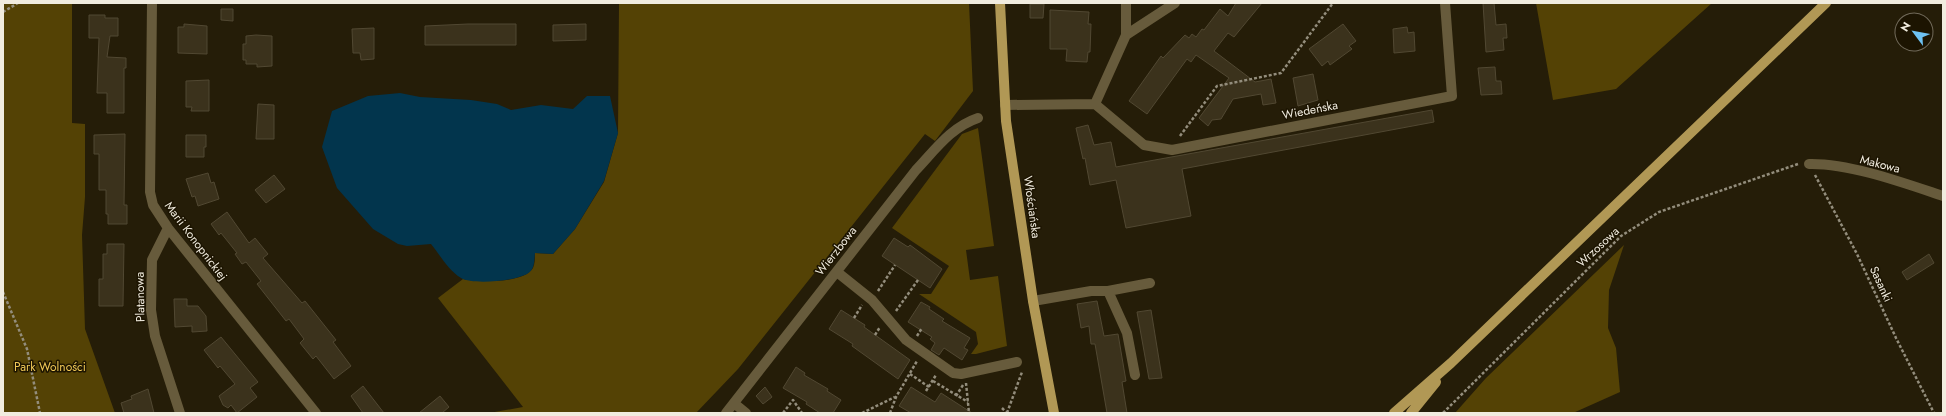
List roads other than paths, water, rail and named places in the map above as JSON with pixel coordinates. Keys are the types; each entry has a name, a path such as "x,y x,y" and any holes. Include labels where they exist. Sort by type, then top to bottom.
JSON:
{"main road":[{"name":"Włościańska","path":"1000,3 1005,105 1034,301 1054,413"},
{"path":"1394,413 1451,363 1826,3"},
{"path":"1411,413 1451,363"}],"street":[{"name":"Marii Konopnickiej","path":"152,3 150,192 153,205 168,228 316,413"},
{"path":"1005,105 1095,104 1126,35 1126,3"},
{"path":"1126,35 1174,3"},
{"name":"Wiedeńska","path":"1095,104 1144,145 1170,150 1452,96 1445,3"},
{"name":"Wierzbowa","path":"726,413 735,404 911,176 949,134 964,122 978,118"},
{"name":"Makowa","path":"1809,164 1822,163 1880,176 1943,196"},
{"name":"Platanowa","path":"168,228 152,260 151,310 155,336 180,413"},
{"path":"837,272 872,300 906,340 942,366 953,372 961,374 1020,365"},
{"path":"1034,301 1091,291 1108,292 1150,282"},
{"path":"1108,292 1127,333 1135,375"},
{"path":"735,404 746,413"}],"water":[{"path":"400,93 420,97 471,100 497,104 511,110 541,105 573,109 587,96 610,96 618,133 604,181 575,229 553,254 535,253 534,265 530,272 513,279 484,282 461,278 448,267 431,244 407,246 398,244 373,229 337,188 322,147 332,111 368,96"}],"park label":[{"name":"Park Wolności","path":"50,367"}]}
